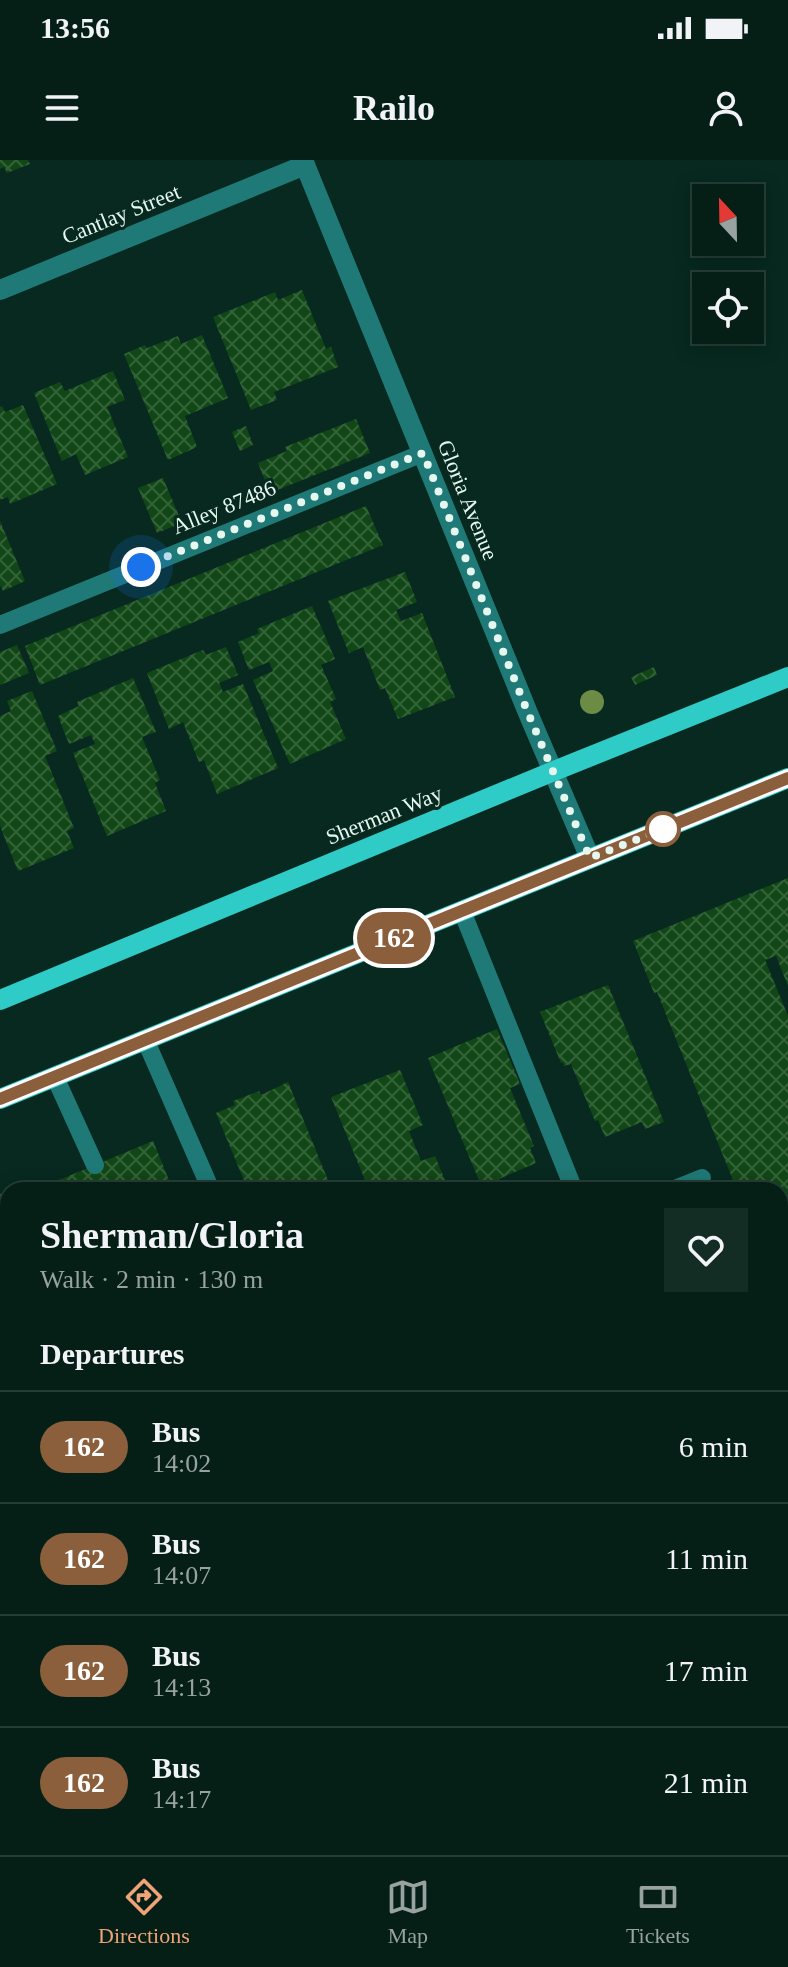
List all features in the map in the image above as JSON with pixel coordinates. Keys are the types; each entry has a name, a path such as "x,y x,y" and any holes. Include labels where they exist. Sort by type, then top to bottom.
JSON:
{"main road":[{"name":"Sherman Way","path":"0,1000 788,677"},
{"path":"0,1099 788,778"}],"street":[{"name":"Cantlay Street","path":"0,290 304,162"},
{"name":"Gloria Avenue","path":"304,162 590,858"}],"lane":[{"name":"Alley 87486","path":"0,625 423,453"},
{"path":"462,911 571,1182"},
{"path":"145,1039 208,1182"},
{"path":"55,1077 95,1165"},
{"path":"692,1182 702,1178"}],"building":[{"path":"0,160 28,160 30,164 7,173 4,167 0,169"},
{"path":"302,290 326,349 331,347 338,367 274,392 277,400 251,410 213,317 275,292 278,300"},
{"path":"202,335 228,398 185,416 197,447 168,460 124,354 178,336 181,344"},
{"path":"113,371 125,400 107,407 128,457 85,475 76,454 62,461 34,393 60,382 65,391"},
{"path":"23,405 57,484 10,504 8,497 0,500 0,407 5,412"},
{"path":"356,419 370,453 270,493 258,463 287,451 285,447"},
{"path":"246,426 253,445 240,451 232,432"},
{"path":"163,478 182,523 157,533 138,488"},
{"path":"366,506 383,545 40,685 25,646"},
{"path":"0,521 25,581 3,591 0,585"},
{"path":"405,572 417,602 396,610 401,621 422,613 455,697 398,719 385,688 380,690 363,647 349,653 328,601"},
{"path":"312,606 335,659 321,665 336,699 330,702 346,739 290,764 253,680 273,671 269,662 249,670 238,642 259,633 257,629"},
{"path":"17,645 29,673 0,685 0,652"},
{"path":"226,647 238,675 219,683 223,692 243,684 278,768 217,794 204,760 199,762 183,722 169,729 147,673 203,650 206,655"},
{"path":"654,667 657,675 635,685 631,677"},
{"path":"133,678 156,732 142,737 160,780 155,783 166,811 107,836 73,753 95,744 91,735 69,744 58,716 79,706 77,702"},
{"path":"32,691 57,751 45,756 74,828 67,831 74,848 18,871 0,826 0,716 11,711 7,701"},
{"path":"788,878 788,986 776,956 765,960 788,1016 788,1182 734,1182 657,992 654,993 633,941"},
{"path":"608,985 664,1122 645,1129 642,1122 605,1137 571,1064 564,1066 561,1063 540,1012"},
{"path":"497,1029 520,1084 510,1088 534,1146 530,1148 536,1163 499,1179 500,1182 480,1182 428,1058"},
{"path":"400,1070 423,1125 409,1131 421,1161 435,1156 446,1182 366,1182 331,1097"},
{"path":"288,1082 329,1182 245,1182 216,1113 235,1105 233,1101 259,1091 261,1095"},
{"path":"153,1141 170,1182 54,1182"}],"bus line":[{"name":"162","path":"0,1099 788,778"}],"route":[{"path":"141,567 423,453 590,858 663,829"}]}
